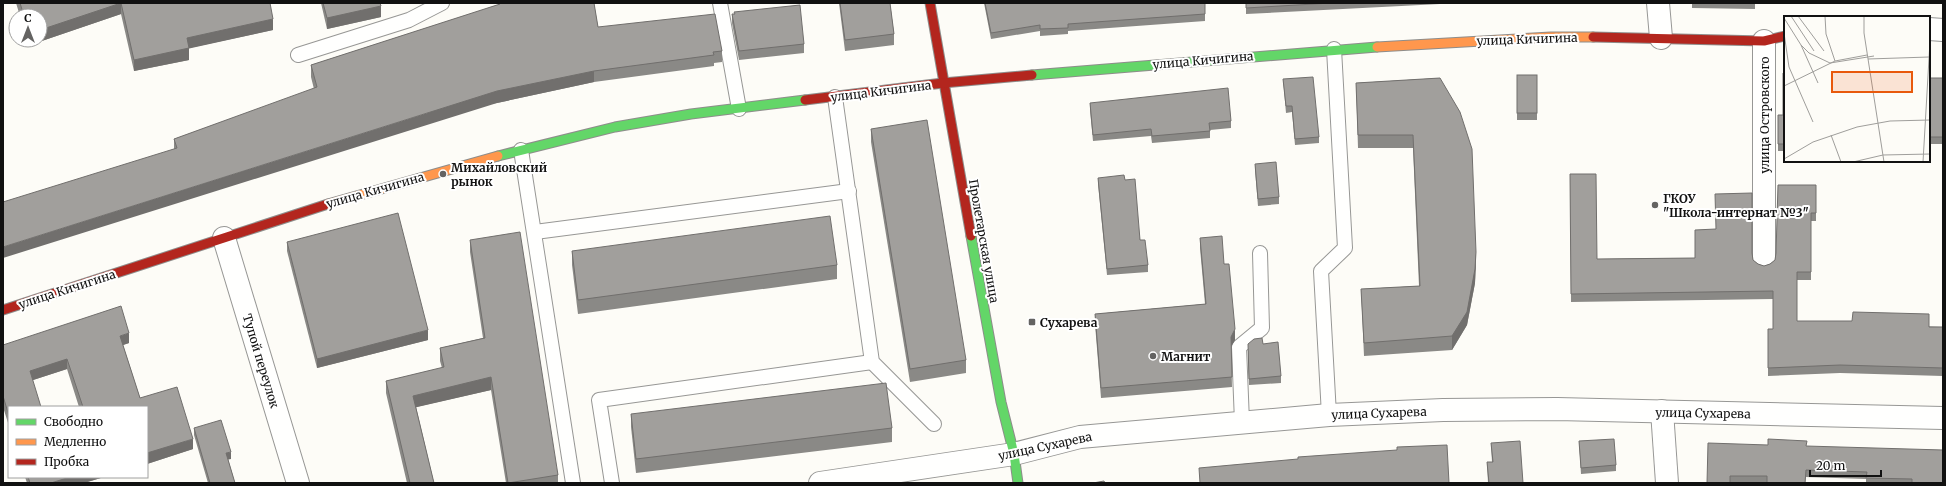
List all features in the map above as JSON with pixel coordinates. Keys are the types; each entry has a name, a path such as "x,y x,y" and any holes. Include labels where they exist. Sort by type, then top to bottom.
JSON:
{"street":[{"name":"Пролетарская улица","path":"930,3 943,83 1001,402 1014,454 1018,483"},
{"path":"1658,3 1663,45"},
{"path":"1930,29 1943,30"},
{"name":"улица Кичигина","path":"3,310 391,185 521,150 615,128 739,108 943,83 1334,49 1551,37 1663,45 1717,41 1764,41 1784,36"},
{"name":"улица Островского","path":"1764,41 1764,261"},
{"name":"Тупой переулок","path":"224,238 298,483"},
{"name":"улица Сухарева","path":"820,483 1014,454 1080,437 1329,415 1443,410 1662,411 1943,418"},
{"path":"1662,411 1667,483"}],"lane":[{"path":"298,55 409,20 442,3"},
{"path":"720,3 739,108"},
{"path":"1329,415 1322,271 1345,248 1334,49"},
{"path":"835,97 872,362 934,424"},
{"path":"521,150 573,483"},
{"path":"535,232 849,191"},
{"path":"1242,422 1239,347 1262,328 1260,253"},
{"path":"612,483 599,400 872,362"}],"building":[{"path":"20,3 121,3 48,27 48,8 22,8"},
{"path":"121,3 270,3 273,19 187,38 189,48 134,60"},
{"path":"323,3 380,3 381,6 327,18"},
{"path":"500,3 594,3 598,27 715,14 722,51 713,52 714,55 594,71 497,91 3,247 3,202 177,148 174,139 317,87 311,65"},
{"path":"840,3 890,3 894,34 845,40"},
{"path":"985,3 1205,3 1205,14 1068,24 1068,28 1040,29 1040,25 991,33"},
{"path":"1246,3 1331,3 1246,8"},
{"path":"800,5 804,44 739,51 732,14 735,14 734,12"},
{"path":"1784,73 1784,144 1778,144 1778,115 1783,115"},
{"path":"1517,75 1537,75 1537,113 1517,113"},
{"path":"1313,77 1319,137 1295,139 1292,106 1286,106 1283,79"},
{"path":"1440,78 1460,112 1472,149 1476,252 1475,269 1467,312 1452,336 1364,343 1361,289 1420,286 1413,135 1358,135 1356,83"},
{"path":"1930,78 1943,78 1943,137 1930,137"},
{"path":"1228,88 1231,121 1209,123 1210,131 1152,136 1151,129 1093,135 1090,103"},
{"path":"927,120 966,360 910,369 871,129"},
{"path":"1276,162 1279,197 1258,199 1255,164"},
{"path":"1570,174 1596,174 1597,259 1695,258 1695,230 1716,229 1715,194 1752,193 1753,260 1764,266 1770,264 1775,260 1776,253 1778,185 1816,185 1816,213 1811,213 1811,272 1797,272 1797,321 1852,321 1853,312 1929,314 1929,327 1943,327 1943,368 1840,365 1768,368 1768,329 1773,329 1773,291 1571,294"},
{"path":"1124,175 1125,180 1135,179 1140,240 1145,240 1148,265 1107,269 1098,178"},
{"path":"398,213 428,330 317,359 287,242"},
{"path":"830,216 837,265 578,300 572,251"},
{"path":"520,232 558,475 508,483 491,377 413,396 434,483 410,483 386,381 444,367 440,348 485,338 470,240"},
{"path":"1222,236 1224,264 1229,264 1235,329 1231,337 1232,377 1101,388 1095,314 1206,304 1200,238"},
{"path":"121,306 129,333 120,336 140,398 177,387 193,439 148,453 148,406 83,406 67,359 30,371 41,406 8,406 8,413 3,396 3,345"},
{"path":"1262,338 1263,344 1278,342 1281,376 1249,379 1248,344 1254,339"},
{"path":"886,383 892,428 636,459 631,414"},
{"path":"221,420 231,452 226,453 235,483 210,483 194,428"},
{"path":"1614,439 1616,465 1581,468 1579,441"},
{"path":"1768,439 1807,441 1806,446 1943,450 1943,483 1912,483 1912,479 1866,478 1867,472 1806,470 1805,483 1767,483 1767,476 1730,476 1730,483 1707,483 1708,443 1768,445"},
{"path":"1520,441 1523,483 1489,483 1487,462 1493,462 1491,443"},
{"path":"1447,445 1449,483 1200,483 1199,468 1298,459 1298,457 1397,450 1397,447"},
{"path":"28,478 67,478 51,483 30,483"},
{"path":"1104,481 1105,483 1093,483"}],"traffic: fast":[{"path":"1032,75 1377,47"},
{"path":"498,156 615,127 691,114 805,100"},
{"path":"971,236 1001,402 1014,454 1018,483"}],"traffic: slow":[{"path":"1377,47 1551,37 1593,37"},
{"path":"328,204 498,156"}],"traffic: jam":[{"path":"930,3 971,236"},
{"path":"1593,37 1764,41 1784,36"},
{"path":"805,100 943,83 1032,75"},
{"path":"3,310 328,204"}],"place":[{"name":"Михайловский рынок","path":"443,174"},
{"name":"ГКОУ \"Школа-интернат №3\"","path":"1655,205"},
{"name":"Сухарева","path":"1032,322"},
{"name":"Магнит","path":"1153,356"}]}
